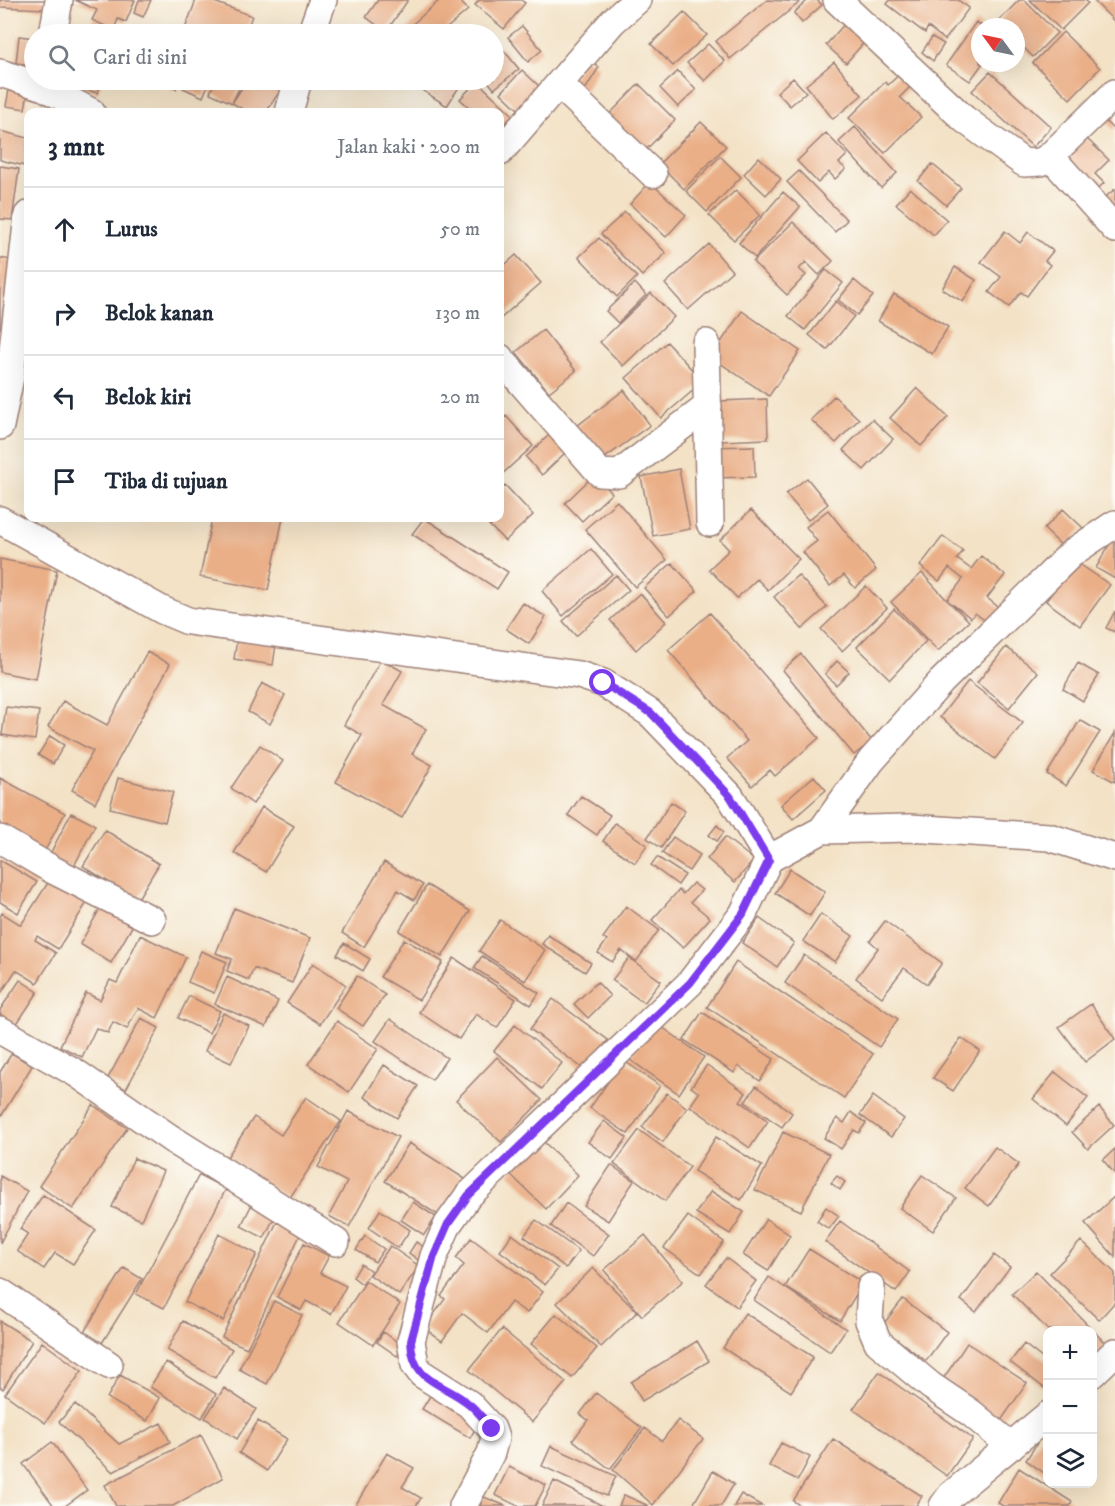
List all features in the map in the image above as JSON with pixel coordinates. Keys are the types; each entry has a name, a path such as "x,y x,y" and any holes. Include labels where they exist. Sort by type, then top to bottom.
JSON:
{"street":[{"path":"55,24 59,0"},
{"path":"314,24 322,0"},
{"path":"504,148 613,21 637,0"},
{"path":"837,0 964,119 1017,161 1031,164 1050,156 1115,93"},
{"path":"0,74 24,85"},
{"path":"560,85 653,174"},
{"path":"290,108 295,90"},
{"path":"43,93 81,108"},
{"path":"1050,156 1115,229"},
{"path":"0,426 10,377 24,269"},
{"path":"706,343 710,523"},
{"path":"504,363 600,473 619,474 708,406"},
{"path":"0,519 162,610 189,621 579,675 603,683 651,713 730,796 769,860"},
{"path":"463,1506 491,1453 495,1438 492,1429 469,1404 422,1374 411,1354 411,1341 434,1256 468,1196 690,983 743,914 769,860 822,830 871,761 941,682 1073,552 1115,524"},
{"path":"822,830 910,828 1049,837 1115,858"},
{"path":"0,839 53,870 152,920"},
{"path":"0,1030 75,1073 170,1138 336,1242"},
{"path":"871,1287 869,1322 879,1342 931,1386 971,1413 1011,1446"},
{"path":"0,1293 109,1365"},
{"path":"1097,1369 1115,1352"},
{"path":"943,1506 951,1495 1043,1418"}],"building":[{"path":"0,0 46,0 45,9 0,7"},
{"path":"75,0 135,0 126,22 118,19 116,24 101,24 92,20 97,10"},
{"path":"139,0 151,0 143,17 134,13"},
{"path":"196,0 209,0 252,16 249,24 187,24"},
{"path":"378,0 408,0 392,24 375,24 366,17"},
{"path":"440,0 459,0 468,10 452,24 413,24"},
{"path":"479,0 521,0 525,3 504,29 504,24 498,24 475,5"},
{"path":"767,0 800,2 730,59 716,41"},
{"path":"808,0 817,0 822,5 802,23 794,13"},
{"path":"890,0 958,0 969,8 945,40 928,27 925,33 887,4"},
{"path":"1019,0 1024,0 1057,33 1033,57 1025,49 1025,18 1002,18"},
{"path":"1030,0 1085,0 1088,3 1061,30"},
{"path":"1093,0 1115,0 1115,22"},
{"path":"684,12 707,35 673,66 651,44"},
{"path":"846,22 867,39 846,63 826,45"},
{"path":"522,26 542,50 528,62 508,37"},
{"path":"971,29 971,72 976,72 970,81 946,65"},
{"path":"1063,32 1100,68 1070,99 1033,63"},
{"path":"19,36 24,37 24,64 16,63"},
{"path":"932,37 944,44 933,61 922,52"},
{"path":"708,44 725,61 705,81 687,63"},
{"path":"504,51 519,69 504,81"},
{"path":"585,59 599,67 585,90 570,82"},
{"path":"834,62 862,95 833,119 806,85"},
{"path":"522,70 541,88 519,110 501,93"},
{"path":"678,71 696,90 678,107 660,88"},
{"path":"902,72 914,83 900,97 921,117 885,153 849,118 885,82 888,85"},
{"path":"990,72 1051,127 1033,147 972,91"},
{"path":"793,78 806,92 790,106 777,92"},
{"path":"10,84 24,86 24,90 28,90 25,108 6,106"},
{"path":"639,84 675,120 637,159 601,123"},
{"path":"187,90 206,90 203,97"},
{"path":"211,90 238,90 232,103 210,93"},
{"path":"240,90 281,90 269,108 241,108 232,103"},
{"path":"422,90 457,90 447,106"},
{"path":"468,90 487,90 513,115 504,125 504,108 470,108 460,99"},
{"path":"1115,108 1115,131 1104,120"},
{"path":"701,122 726,146 684,189 659,164"},
{"path":"855,127 897,173 881,188 839,142"},
{"path":"0,131 24,137 24,166 0,160"},
{"path":"826,133 847,155 839,163 846,169 835,179 829,172 818,183 797,161"},
{"path":"1084,136 1109,160 1095,174 1104,183 1089,197 1055,167"},
{"path":"720,156 741,177 707,212 686,191"},
{"path":"759,157 781,179 766,195 744,174"},
{"path":"932,164 961,188 946,205 918,181"},
{"path":"0,166 19,169 12,220 0,219"},
{"path":"799,171 847,220 835,232 787,182"},
{"path":"650,182 686,215 666,237 630,204"},
{"path":"910,188 947,220 934,235 896,204"},
{"path":"1115,189 1115,217 1097,204"},
{"path":"736,190 760,215 734,240 709,215"},
{"path":"783,192 800,207 755,258 739,243"},
{"path":"625,212 666,253 642,276 601,234"},
{"path":"793,222 833,261 819,275 806,262 799,269 806,275 787,295 753,262"},
{"path":"1005,231 1020,243 1028,232 1053,251 1045,261 1050,265 1027,296 1021,292 1009,307 989,292 1001,277 981,262"},
{"path":"599,238 637,277 617,297 579,257"},
{"path":"709,244 732,271 688,310 665,284"},
{"path":"516,255 541,283 504,315 504,266"},
{"path":"0,258 17,261 7,329 0,328"},
{"path":"955,267 976,280 963,302 942,289"},
{"path":"826,270 843,283 805,330 788,316"},
{"path":"854,280 873,296 857,315 838,300"},
{"path":"635,283 646,295 618,323 606,311"},
{"path":"651,293 674,317 623,366 600,342"},
{"path":"894,294 948,327 932,354 878,321"},
{"path":"836,301 854,316 827,350 809,335"},
{"path":"742,311 800,351 769,396 711,357"},
{"path":"543,330 576,371 549,392 516,352"},
{"path":"667,342 703,382 661,418 626,378"},
{"path":"917,388 948,417 921,446 890,418"},
{"path":"624,390 650,425 598,463 573,429"},
{"path":"834,396 859,419 836,443 811,420"},
{"path":"767,399 768,439 722,441 721,401"},
{"path":"506,416 533,446 504,472 504,418"},
{"path":"872,419 893,439 864,470 843,450"},
{"path":"550,434 567,451 542,475 526,457"},
{"path":"754,446 755,477 710,478 709,447"},
{"path":"679,469 690,529 653,536 641,477"},
{"path":"594,475 612,493 582,521 565,503"},
{"path":"807,478 828,504 808,520 786,494"},
{"path":"504,486 533,515 505,541 486,522 504,522"},
{"path":"617,501 667,560 635,587 585,529"},
{"path":"1063,509 1083,528 1064,548 1044,529"},
{"path":"751,510 799,559 768,590 757,579 737,598 709,569 729,550 720,540"},
{"path":"828,510 876,570 855,588 844,575 830,586 803,552 817,541 806,527"},
{"path":"211,522 282,522 268,590 200,577"},
{"path":"421,522 430,522 508,572 497,589 412,534"},
{"path":"1115,535 1115,579 1096,568"},
{"path":"943,536 963,551 957,559 971,569 981,556 1005,575 987,598 1002,610 991,625 975,613 971,618 947,600 963,579 949,568 939,581 920,566"},
{"path":"591,549 612,574 563,616 542,591"},
{"path":"0,559 57,570 36,679 0,672"},
{"path":"1075,561 1110,585 1080,626 1046,601"},
{"path":"672,563 697,591 669,616 644,588"},
{"path":"922,573 969,621 938,651 891,602"},
{"path":"616,575 629,590 576,636 563,621"},
{"path":"798,575 827,607 802,629 774,597"},
{"path":"866,586 887,608 842,651 821,629"},
{"path":"640,593 666,622 636,650 610,620"},
{"path":"523,603 546,617 529,644 506,629"},
{"path":"894,609 926,641 890,679 857,647"},
{"path":"1115,611 1115,632 1106,628"},
{"path":"710,613 819,738 775,776 770,770 752,786 727,758 747,741 668,650"},
{"path":"238,632 277,638 273,665 234,659"},
{"path":"1006,647 1038,672 1009,708 977,683"},
{"path":"147,652 170,664 95,803 72,790 93,751 48,727 63,701 107,725"},
{"path":"801,654 872,741 854,755 783,670"},
{"path":"381,659 402,671 383,705 426,729 412,754 432,765 402,818 336,782 362,735 344,725"},
{"path":"837,661 849,672 836,685 825,674"},
{"path":"1078,663 1099,675 1083,701 1063,689"},
{"path":"968,681 1023,723 995,759 940,717"},
{"path":"262,683 285,695 270,724 248,712"},
{"path":"6,707 39,711 35,740 2,735"},
{"path":"1080,720 1100,732 1066,786 1047,774"},
{"path":"1115,733 1115,782 1093,770"},
{"path":"50,736 64,745 53,764 38,755"},
{"path":"260,745 283,761 253,804 231,788"},
{"path":"814,776 826,790 793,819 781,805"},
{"path":"0,778 65,813 41,858 0,836"},
{"path":"118,778 173,792 165,822 110,808"},
{"path":"581,796 610,815 597,835 568,815"},
{"path":"671,802 685,811 661,848 647,838"},
{"path":"262,807 294,826 266,872 234,853"},
{"path":"71,813 95,825 72,870 48,858"},
{"path":"615,823 647,845 635,863 603,841"},
{"path":"717,825 724,832 717,841 709,835"},
{"path":"105,830 159,864 137,900 83,866"},
{"path":"673,837 700,855 689,871 662,853"},
{"path":"725,837 754,860 735,882 707,859"},
{"path":"657,857 685,875 678,885 651,865"},
{"path":"0,860 37,882 18,913 0,902"},
{"path":"384,862 423,885 414,900 398,890 364,947 342,933"},
{"path":"790,869 825,892 810,916 775,893"},
{"path":"51,878 88,901 58,949 37,936 35,940 56,953 37,983 16,970 0,995 0,917 2,913 21,925"},
{"path":"693,883 702,890 691,902 710,918 683,948 652,920 679,890 683,894"},
{"path":"427,885 470,911 442,957 399,931"},
{"path":"105,900 137,918 111,963 80,944"},
{"path":"626,906 659,930 636,962 621,950 612,962 598,953 607,940 603,938"},
{"path":"234,908 310,938 292,983 254,968 249,980 227,971 232,959 216,953"},
{"path":"821,914 853,936 835,962 803,941"},
{"path":"759,918 794,943 777,967 742,943"},
{"path":"500,920 545,950 525,981 479,951"},
{"path":"885,921 942,963 927,984 904,968 882,997 856,978 878,948 870,941"},
{"path":"140,935 186,957 157,1018 138,1008 127,1029 113,1022 108,1033 96,1028 82,1057 60,1046 86,993 100,1000 110,980 117,983"},
{"path":"548,935 591,963 585,972 542,944"},
{"path":"404,939 443,962 419,1000 380,977"},
{"path":"344,943 370,959 363,971 337,955"},
{"path":"201,951 227,962 214,993 188,982"},
{"path":"804,955 898,1019 879,1047 785,983"},
{"path":"482,956 539,993 531,1005 474,968"},
{"path":"454,958 516,999 497,1028 476,1014 459,1039 419,1012"},
{"path":"629,958 661,981 644,1003 612,980"},
{"path":"736,962 873,1054 844,1098 707,1007"},
{"path":"313,963 346,985 320,1024 287,1003"},
{"path":"357,976 385,995 363,1026 336,1008"},
{"path":"227,977 278,1001 266,1027 215,1004"},
{"path":"20,980 38,992 16,1025 0,1014 0,1010"},
{"path":"597,982 610,996 588,1018 574,1004"},
{"path":"189,996 220,1011 209,1033 178,1018"},
{"path":"553,999 608,1040 585,1070 530,1029"},
{"path":"1091,1004 1115,1039 1085,1062 1059,1027"},
{"path":"702,1012 774,1059 760,1081 738,1066 734,1073 684,1040"},
{"path":"223,1013 249,1026 231,1063 205,1051"},
{"path":"141,1018 159,1028 126,1089 107,1080"},
{"path":"390,1019 447,1058 432,1080 375,1041"},
{"path":"337,1021 378,1049 349,1092 308,1064"},
{"path":"655,1022 704,1057 679,1094 629,1059"},
{"path":"515,1025 562,1063 542,1089 494,1051"},
{"path":"961,1038 980,1051 953,1091 933,1078"},
{"path":"12,1053 32,1066 0,1118 0,1072"},
{"path":"497,1057 542,1100 501,1142 456,1100"},
{"path":"623,1060 660,1086 628,1134 590,1108"},
{"path":"384,1065 418,1086 397,1118 364,1097"},
{"path":"707,1065 746,1093 740,1101 768,1121 750,1148 690,1106 699,1093 691,1087"},
{"path":"1055,1072 1088,1098 1066,1126 1033,1099"},
{"path":"756,1086 792,1113 782,1127 745,1102"},
{"path":"667,1093 687,1108 663,1142 642,1127"},
{"path":"873,1096 904,1119 891,1137 860,1115"},
{"path":"306,1097 341,1121 289,1199 227,1157 254,1117 281,1135"},
{"path":"93,1105 127,1128 73,1209 39,1186"},
{"path":"1099,1107 1114,1125 1088,1149 1072,1132"},
{"path":"348,1111 398,1137 349,1227 329,1216 347,1182 318,1167"},
{"path":"851,1112 866,1123 859,1133 854,1130 841,1149 824,1138 837,1118 844,1123"},
{"path":"604,1121 627,1138 612,1159 588,1142"},
{"path":"639,1130 690,1167 665,1201 614,1164"},
{"path":"783,1132 829,1154 801,1211 755,1190"},
{"path":"716,1137 762,1166 741,1200 694,1171"},
{"path":"542,1140 578,1175 546,1209 509,1173"},
{"path":"409,1143 465,1179 441,1217 385,1181"},
{"path":"995,1147 1019,1164 989,1206 965,1188"},
{"path":"1115,1149 1115,1174 1103,1160"},
{"path":"134,1158 163,1171 141,1220 112,1207"},
{"path":"611,1165 634,1181 608,1221 584,1206"},
{"path":"199,1175 226,1189 164,1308 136,1294"},
{"path":"922,1175 956,1198 933,1231 900,1208"},
{"path":"0,1176 27,1191 0,1243"},
{"path":"837,1176 845,1182 840,1190 831,1183"},
{"path":"711,1191 744,1212 730,1234 696,1213"},
{"path":"43,1195 96,1230 73,1264 55,1253 44,1269 17,1251 28,1234 20,1229"},
{"path":"1115,1196 1115,1257 1085,1223"},
{"path":"413,1202 436,1217 424,1235 401,1220"},
{"path":"566,1203 609,1234 593,1256 551,1226"},
{"path":"252,1204 275,1216 264,1238 241,1226"},
{"path":"826,1207 839,1216 829,1229 817,1221"},
{"path":"380,1210 410,1230 398,1248 369,1228"},
{"path":"688,1216 724,1242 701,1274 664,1248"},
{"path":"766,1219 790,1235 768,1271 743,1255"},
{"path":"536,1220 579,1251 566,1268 524,1236"},
{"path":"840,1221 910,1272 896,1292 825,1242"},
{"path":"277,1222 301,1233 247,1348 222,1337"},
{"path":"219,1234 257,1254 223,1321 185,1302"},
{"path":"512,1234 558,1269 545,1285 500,1251"},
{"path":"645,1235 683,1281 642,1316 604,1270"},
{"path":"365,1236 384,1249 375,1262 356,1250"},
{"path":"471,1238 543,1292 527,1313 511,1302 488,1333 462,1313 442,1341 424,1328 445,1299 441,1296 464,1265 456,1258"},
{"path":"1081,1241 1115,1273 1115,1302 1099,1320 1050,1273"},
{"path":"416,1242 430,1251 422,1263 409,1253"},
{"path":"304,1243 329,1256 320,1273 346,1286 331,1314 306,1301 301,1310 277,1297"},
{"path":"390,1246 419,1266 399,1295 370,1275"},
{"path":"809,1249 863,1283 840,1321 785,1287"},
{"path":"994,1255 1010,1267 976,1312 961,1300"},
{"path":"726,1258 756,1281 737,1307 706,1284"},
{"path":"361,1264 371,1271 362,1284 353,1277"},
{"path":"124,1268 142,1279 102,1343 84,1332"},
{"path":"593,1268 637,1312 601,1347 557,1303"},
{"path":"1036,1271 1089,1326 1044,1326 1012,1294"},
{"path":"769,1277 846,1329 830,1352 754,1300"},
{"path":"366,1281 400,1304 373,1345 339,1322"},
{"path":"903,1299 947,1332 926,1361 881,1327"},
{"path":"274,1301 302,1315 267,1384 239,1369"},
{"path":"745,1313 813,1357 791,1392 723,1348"},
{"path":"556,1314 597,1348 572,1378 531,1344"},
{"path":"0,1321 32,1341 3,1389 0,1387"},
{"path":"183,1321 232,1349 215,1378 167,1350"},
{"path":"502,1329 566,1382 532,1422 469,1370"},
{"path":"383,1332 404,1346 397,1356 377,1342"},
{"path":"1097,1335 1106,1344 1097,1353"},
{"path":"697,1341 709,1361 642,1401 631,1382"},
{"path":"42,1342 82,1371 45,1423 5,1394"},
{"path":"967,1343 1027,1383 1000,1422 941,1382"},
{"path":"1024,1344 1043,1359 1043,1387 1010,1362"},
{"path":"166,1362 216,1394 202,1418 150,1387"},
{"path":"879,1372 973,1439 947,1476 853,1409"},
{"path":"120,1375 160,1398 147,1421 107,1398"},
{"path":"224,1388 256,1409 237,1439 205,1418"},
{"path":"433,1391 481,1419 470,1438 422,1409"},
{"path":"596,1393 642,1428 610,1469 573,1440 588,1420 580,1414"},
{"path":"75,1404 119,1444 161,1423 170,1442 113,1472 59,1422"},
{"path":"678,1420 703,1439 653,1505 613,1470 645,1428 662,1441"},
{"path":"258,1421 287,1439 267,1471 239,1453"},
{"path":"1043,1434 1043,1472 1026,1460"},
{"path":"201,1435 223,1478 173,1506 116,1506 105,1485"},
{"path":"833,1439 922,1496 916,1506 801,1506 793,1501"},
{"path":"52,1442 87,1490 65,1506 54,1506 23,1464"},
{"path":"781,1443 810,1457 798,1480 769,1466"},
{"path":"551,1446 616,1476 607,1496 542,1466"},
{"path":"387,1453 414,1468 402,1487 421,1498 416,1506 355,1506"},
{"path":"509,1467 546,1485 535,1506 518,1506 495,1495"},
{"path":"1019,1468 1043,1483 1043,1488 1050,1488 1072,1502 1070,1506 1003,1506 998,1503"},
{"path":"713,1471 734,1484 721,1506 692,1506"},
{"path":"554,1481 603,1506 542,1506"},
{"path":"741,1494 762,1506 734,1506"},
{"path":"624,1495 649,1506 619,1506"},
{"path":"484,1497 506,1506 480,1506"}],"route":[{"path":"492,1429 469,1404 422,1374 411,1354 411,1341 434,1256 448,1224 468,1196 690,983 743,914 769,860 730,796 651,713 603,683"}]}
